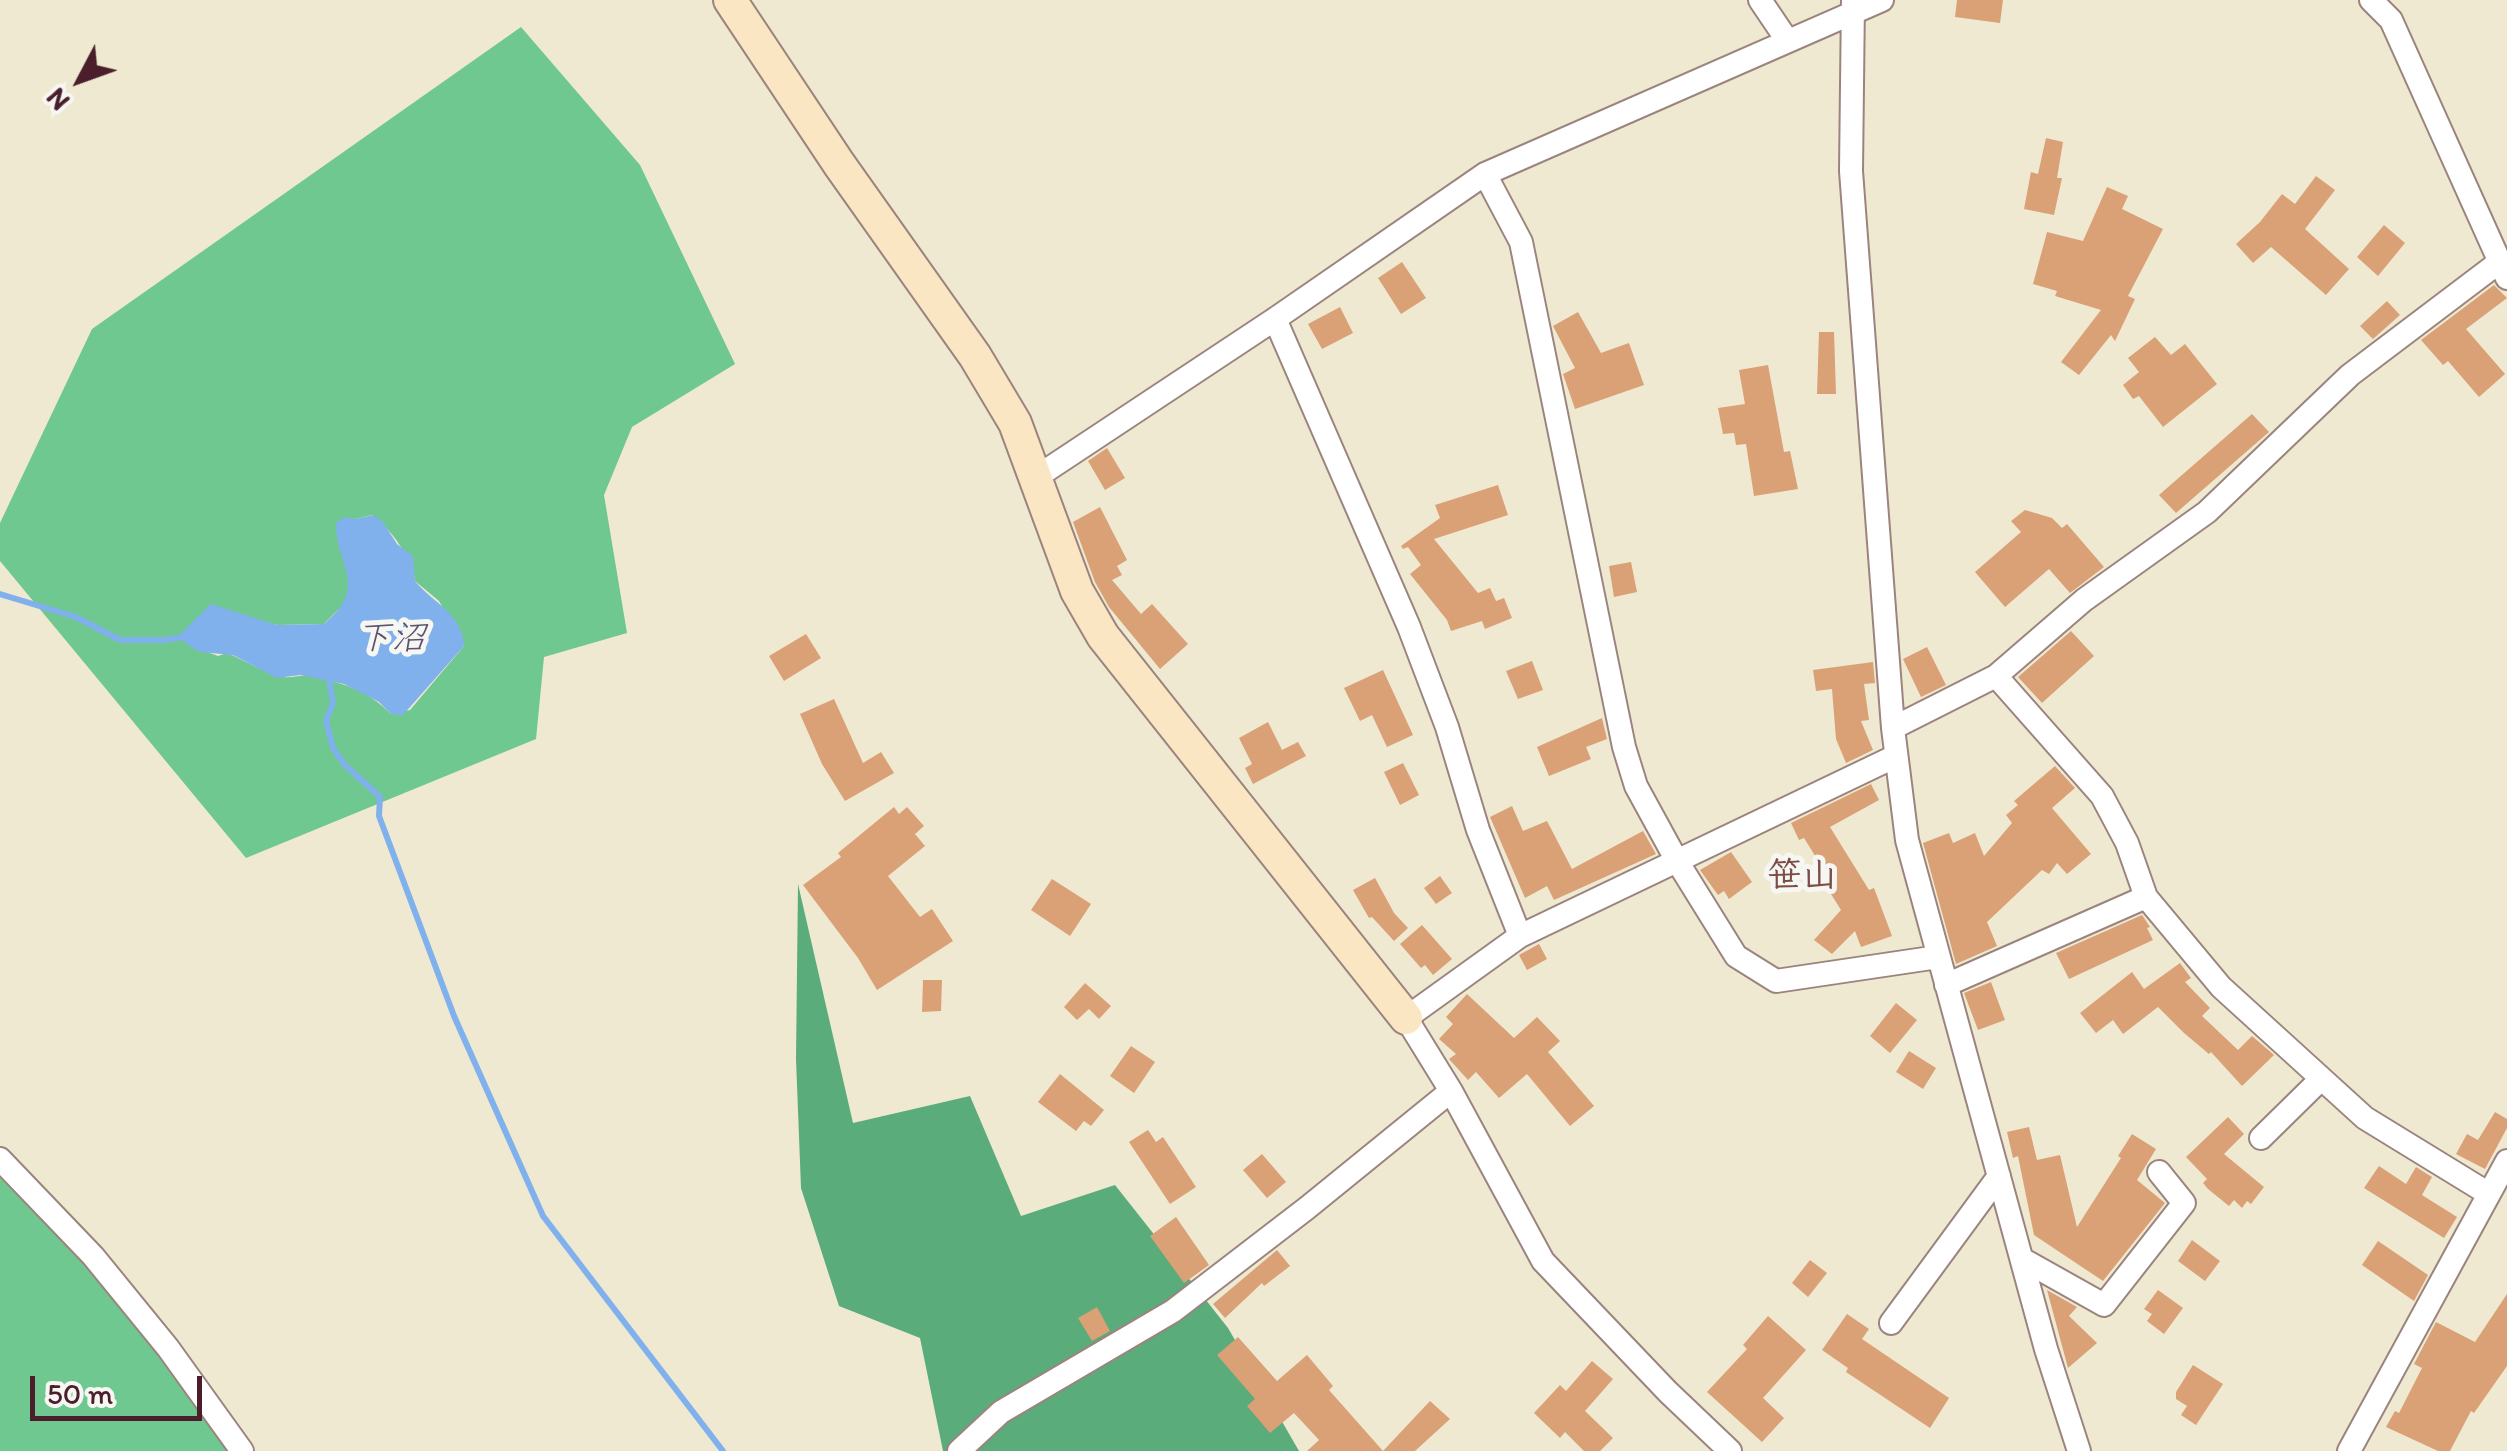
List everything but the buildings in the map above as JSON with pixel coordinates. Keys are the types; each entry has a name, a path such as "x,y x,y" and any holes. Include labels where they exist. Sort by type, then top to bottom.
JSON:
{"street":[{"path":"730,0 839,164 975,356 1015,423 1077,591 1102,636 1406,1018 1451,1091 1543,1261 1730,1451"},
{"path":"1760,0 1787,40"},
{"path":"1035,478 1275,320 1485,174 1853,7 1882,0"},
{"path":"1893,728 1996,676 2084,600 2207,512 2350,375 2502,270 2391,20 2371,0"},
{"path":"1853,7 1852,171 1893,728 1907,840 2022,1260 2079,1451"},
{"path":"1485,174 1522,242 1624,747 1636,786 1677,861 1736,956 1776,982 1938,957"},
{"path":"1275,320 1409,627 1447,727 1478,830 1520,936"},
{"path":"1996,676 2102,796 2127,843 2146,897 2221,987 2365,1118 2490,1194"},
{"path":"1406,1018 1520,936 1896,756"},
{"path":"1946,985 2146,897"},
{"path":"2261,1138 2322,1079"},
{"path":"959,1451 1001,1412 1173,1311 1451,1091"},
{"path":"0,1159 93,1256 168,1348 242,1451"},
{"path":"2349,1451 2507,1161"},
{"path":"2022,1260 2104,1305 2184,1203 2159,1172"},
{"path":"1891,1323 1999,1176"}],"green space":[{"path":"521,27 640,165 735,364 632,427 604,495 627,633 544,657 536,739 246,858 0,561 0,523 92,329","holes":["372,515 406,554 415,581 439,601 464,646 410,710 391,714 373,699 342,684 307,676 284,677 227,653 218,656 197,648 259,620 277,625 324,624 342,606 350,590 344,518"]},
{"path":"798,884 853,1123 970,1096 1021,1216 1115,1185 1228,1328 1299,1451 943,1451 920,1338 839,1306 801,1188 796,1059"},
{"path":"0,1169 98,1267 234,1451 0,1451"}],"water":[{"name":"下沼","path":"373,515 383,522 397,544 413,556 415,581 453,617 464,646 403,715 391,714 379,702 344,684 300,675 277,678 233,655 200,652 185,643 180,634 211,604 277,625 324,624 338,611 348,587 336,523 344,517"}],"waterway":[{"path":"0,594 76,617 120,640 190,636"},
{"path":"328,673 333,703 326,721 333,748 345,765 380,797 379,816 454,1016 543,1216 723,1451"}],"district":[{"name":"笹山","path":"1802,877"}]}
